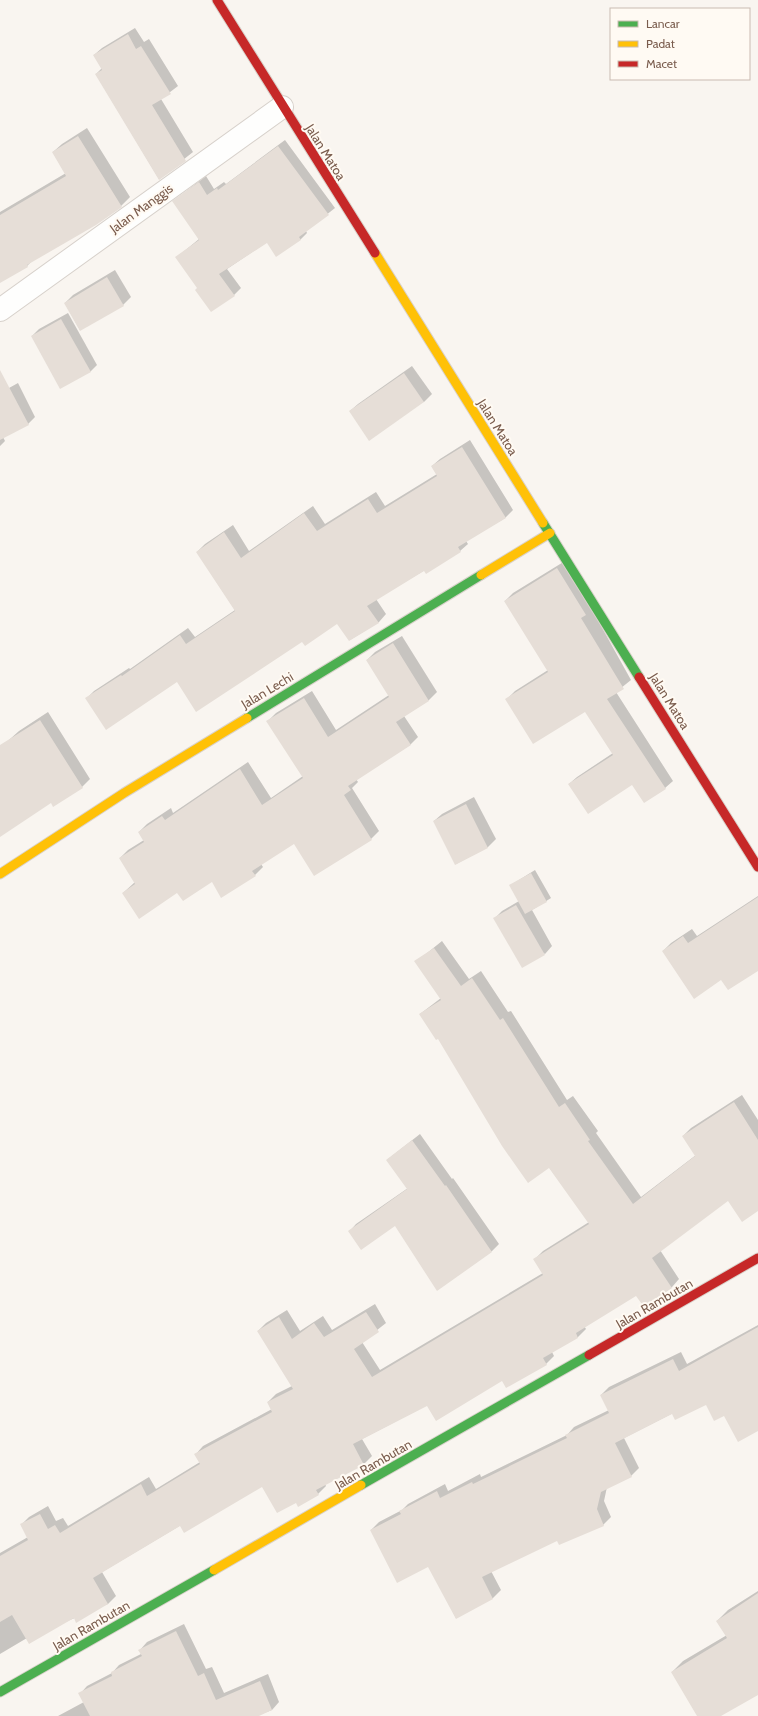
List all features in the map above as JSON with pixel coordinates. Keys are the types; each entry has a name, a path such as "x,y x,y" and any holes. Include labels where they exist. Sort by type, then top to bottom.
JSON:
{"street":[{"name":"Jalan Matoa","path":"216,0 758,867"},
{"name":"Jalan Manggis","path":"0,310 282,107"},
{"name":"Jalan Lechi","path":"0,874 124,793 550,533"},
{"name":"Jalan Rambutan","path":"0,1692 758,1258"}],"building":[{"path":"128,34 136,49 141,46 171,94 152,105 186,161 159,180 95,74 102,70 93,55"},
{"path":"78,136 122,207 96,225 27,265 28,267 0,283 0,215 66,176 52,152"},
{"path":"278,146 329,215 299,237 301,240 276,257 267,243 219,274 235,296 211,312 195,290 197,288 175,257 199,240 172,201 199,182 207,195 217,188 218,190"},
{"path":"107,277 124,306 80,331 64,303"},
{"path":"61,319 91,372 60,389 31,336"},
{"path":"0,370 29,425 0,440"},
{"path":"404,373 424,402 369,441 349,411"},
{"path":"462,447 506,518 458,547 461,552 426,574 424,571 367,606 379,623 349,641 337,624 305,646 302,642 196,712 177,682 106,730 85,698 121,675 122,676 180,635 186,644 235,611 196,552 224,532 241,558 304,513 317,531 368,499 377,513 437,476 431,466"},
{"path":"557,568 586,615 581,618 624,689 607,699 666,789 644,803 632,785 588,814 568,784 613,755 585,712 533,744 505,699 548,672 504,601"},
{"path":"393,643 429,701 396,722 411,745 348,786 351,790 344,795 372,840 314,876 294,844 252,871 256,876 221,898 212,882 183,901 177,893 139,919 122,893 135,884 119,858 144,842 138,832 162,816 165,820 240,769 262,805 303,778 266,721 304,698 328,737 389,697 366,660"},
{"path":"40,720 83,788 53,807 51,803 0,837 0,745"},
{"path":"466,804 488,848 455,865 433,821"},
{"path":"531,873 547,902 525,914 509,885"},
{"path":"758,897 758,971 728,990 721,980 694,999 662,951 683,936 688,943"},
{"path":"516,905 545,955 522,968 493,918"},
{"path":"434,948 461,986 472,978 500,1020 503,1018 559,1107 565,1103 590,1140 588,1141 633,1204 695,1156 682,1136 734,1102 758,1140 758,1211 742,1222 728,1201 652,1258 672,1288 644,1307 636,1296 576,1333 578,1338 543,1358 547,1365 506,1388 502,1381 436,1421 427,1406 353,1444 364,1465 316,1490 319,1495 298,1507 296,1503 277,1513 262,1487 184,1533 180,1526 93,1578 108,1604 76,1623 74,1618 29,1644 12,1615 0,1622 0,1556 28,1540 20,1524 40,1514 48,1529 55,1525 60,1533 141,1484 147,1496 200,1464 194,1454 272,1412 267,1402 293,1389 257,1331 279,1317 292,1339 314,1323 324,1337 366,1312 379,1332 354,1349 372,1377 543,1275 533,1259 589,1224 549,1168 528,1183 502,1146 438,1039 436,1040 419,1014 441,1000 414,961"},
{"path":"412,1140 445,1186 446,1185 492,1252 437,1291 395,1226 361,1250 348,1231 407,1189 386,1160"},
{"path":"758,1327 758,1431 738,1442 724,1416 714,1421 706,1405 675,1420 672,1414 615,1443 632,1477 601,1492 597,1509 604,1526 559,1545 557,1541 482,1577 493,1599 456,1619 428,1567 397,1583 370,1530 401,1514 399,1511 437,1491 440,1498 472,1482 473,1484 567,1438 565,1435 609,1413 600,1395 673,1359 679,1371"},
{"path":"758,1593 758,1695 721,1716 697,1716 671,1672 727,1638 716,1621"},
{"path":"176,1631 198,1676 204,1673 216,1700 260,1681 272,1710 259,1716 90,1716 78,1693 112,1676 111,1672 142,1656 138,1650"}],"traffic: fast":[{"path":"543,523 639,677"},
{"path":"247,718 481,575"},
{"path":"361,1485 589,1355"},
{"path":"0,1692 214,1570"}],"traffic: slow":[{"path":"375,253 543,523"},
{"path":"481,575 550,533"},
{"path":"0,874 124,793 247,718"},
{"path":"214,1570 361,1485"}],"traffic: jam":[{"path":"217,0 375,253"},
{"path":"639,677 758,867"},
{"path":"589,1355 758,1258"}]}
